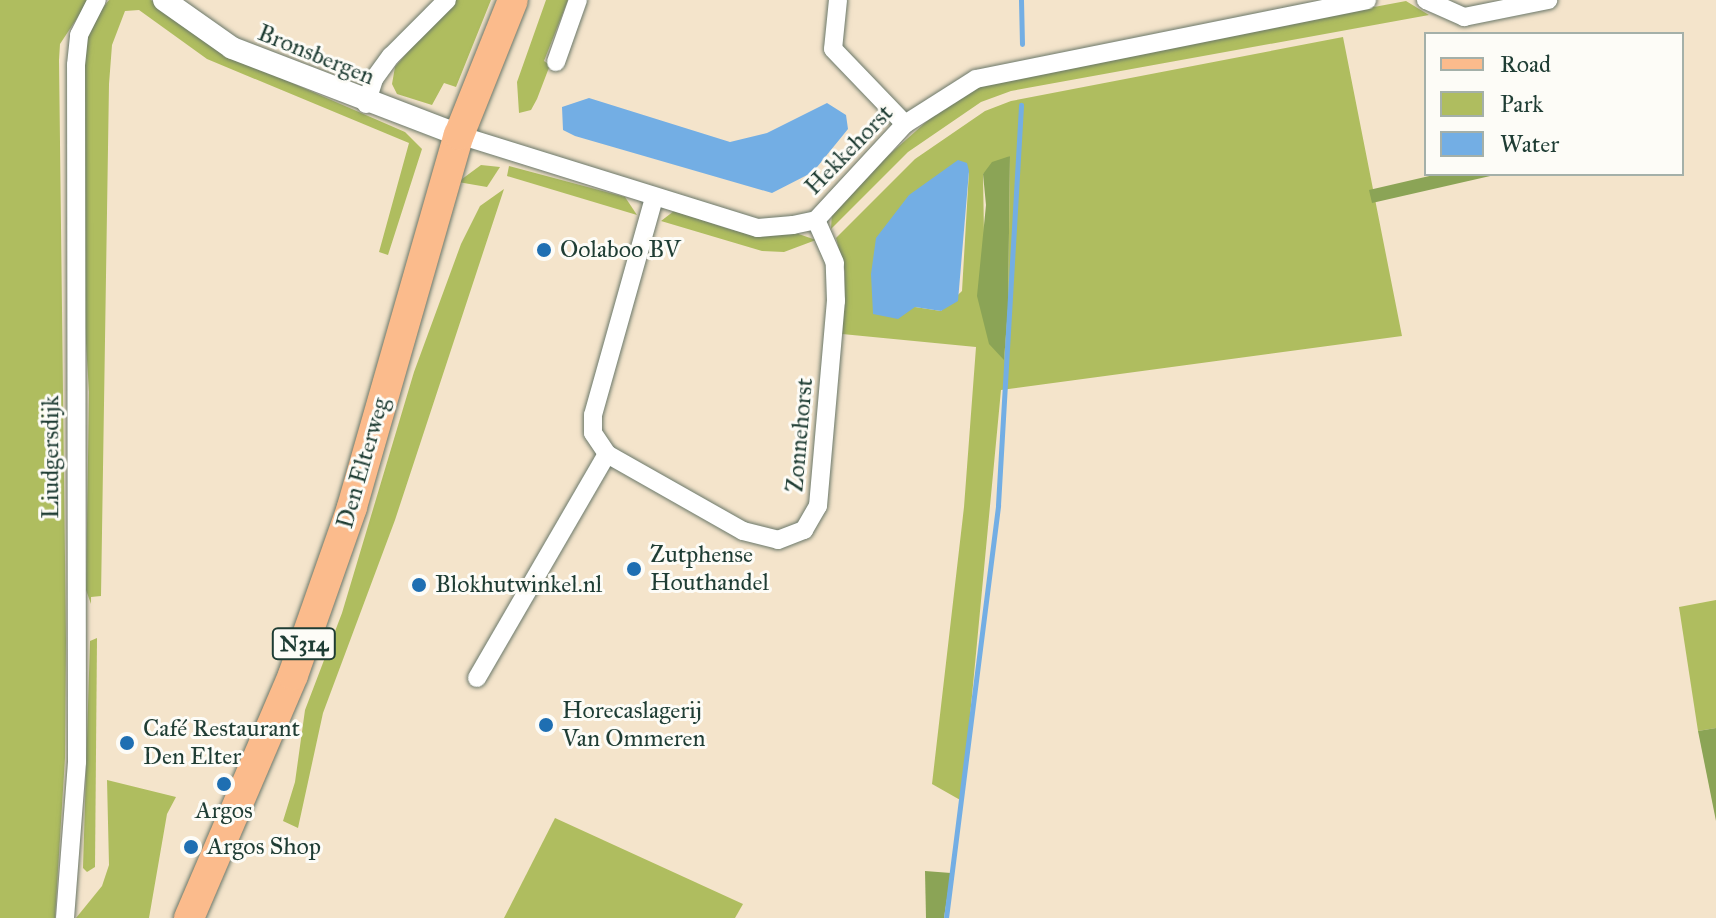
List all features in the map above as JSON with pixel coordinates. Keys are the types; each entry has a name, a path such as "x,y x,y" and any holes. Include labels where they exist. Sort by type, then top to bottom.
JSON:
{"main road":[{"name":"Den Elterweg","path":"189,918 262,756 347,521 459,135 513,0"}],"street":[{"name":"Liudgersdijk","path":"65,918 77,762 76,65 79,35 97,0"},
{"name":"Bronsbergen","path":"164,0 214,39 366,104 459,135"},
{"path":"366,104 374,79 391,56 447,0"},
{"path":"556,62 578,0"},
{"path":"838,0 833,49 905,124"},
{"name":"Hekkehorst","path":"459,135 758,228 816,220 905,124 976,79 999,71 1367,0"},
{"path":"1426,0 1464,17 1548,0"},
{"path":"477,678 607,454 593,433 593,415 654,198"},
{"name":"Zonnehorst","path":"607,454 743,531 778,540 804,530 818,506 836,301 835,263 816,220"}],"green space":[{"path":"0,0 89,0 60,44 59,60 66,641 65,758 55,918 0,918"},
{"path":"109,0 151,0 218,51 405,132 422,149 388,255 379,252 409,143 207,59 139,10 125,11 112,45 109,84 101,596 91,597 91,604 86,590 89,392 85,327 80,322 85,50 91,23"},
{"path":"452,0 491,0 456,87 444,83 432,105 397,94 392,84 395,67"},
{"path":"546,0 568,0 544,61 550,65 537,99 531,110 519,113 517,82"},
{"path":"1406,1 1429,15 1011,91 981,102 908,152 831,229 832,211 872,170 943,107 977,87 1012,75"},
{"path":"1343,37 1402,336 1001,390 962,801 932,784 964,507 976,347 842,334 845,272 836,238 915,159 985,111 1011,101","holes":["1010,156 1008,309 1004,359 984,236 983,174","969,171 962,291 941,311 915,307"]},
{"path":"1010,156 1008,309 1004,360 989,344 977,296 986,205 983,174 992,162"},
{"path":"481,165 500,167 487,187 458,182"},
{"path":"509,166 625,197 637,215 507,176"},
{"path":"1429,176 1490,176 1372,203 1369,190"},
{"path":"504,189 395,520 323,713 298,828 283,821 295,782 305,710 342,613 414,372 461,244 480,206"},
{"path":"674,211 732,230 764,236 787,230 816,240 784,252 762,251 661,221"},
{"path":"1716,600 1716,728 1698,731 1679,607"},
{"path":"97,638 95,867 87,872 83,868 90,641"},
{"path":"1716,728 1716,821 1698,731"},
{"path":"107,780 176,797 167,814 149,918 76,918 102,886 109,865"},
{"path":"555,818 743,904 735,918 504,918"},
{"path":"925,871 951,873 944,918 926,918"}],"water":[{"path":"589,98 730,142 767,133 827,103 846,115 848,129 813,172 772,193 563,130 562,107"},
{"path":"958,160 967,163 969,171 958,301 941,311 915,307 898,319 873,314 871,274 876,238 909,195"}],"waterway":[{"path":"1021,0 1022,44"},
{"path":"946,918 998,505 1021,105"}],"place":[{"name":"Oolaboo BV","path":"544,250"},
{"name":"Zutphense Houthandel","path":"634,569"},
{"name":"Blokhutwinkel.nl","path":"419,585"},
{"name":"Horecaslagerij Van Ommeren","path":"546,725"},
{"name":"Café Restaurant Den Elter","path":"127,743"},
{"name":"Argos","path":"224,784"},
{"name":"Argos Shop","path":"191,847"}]}
